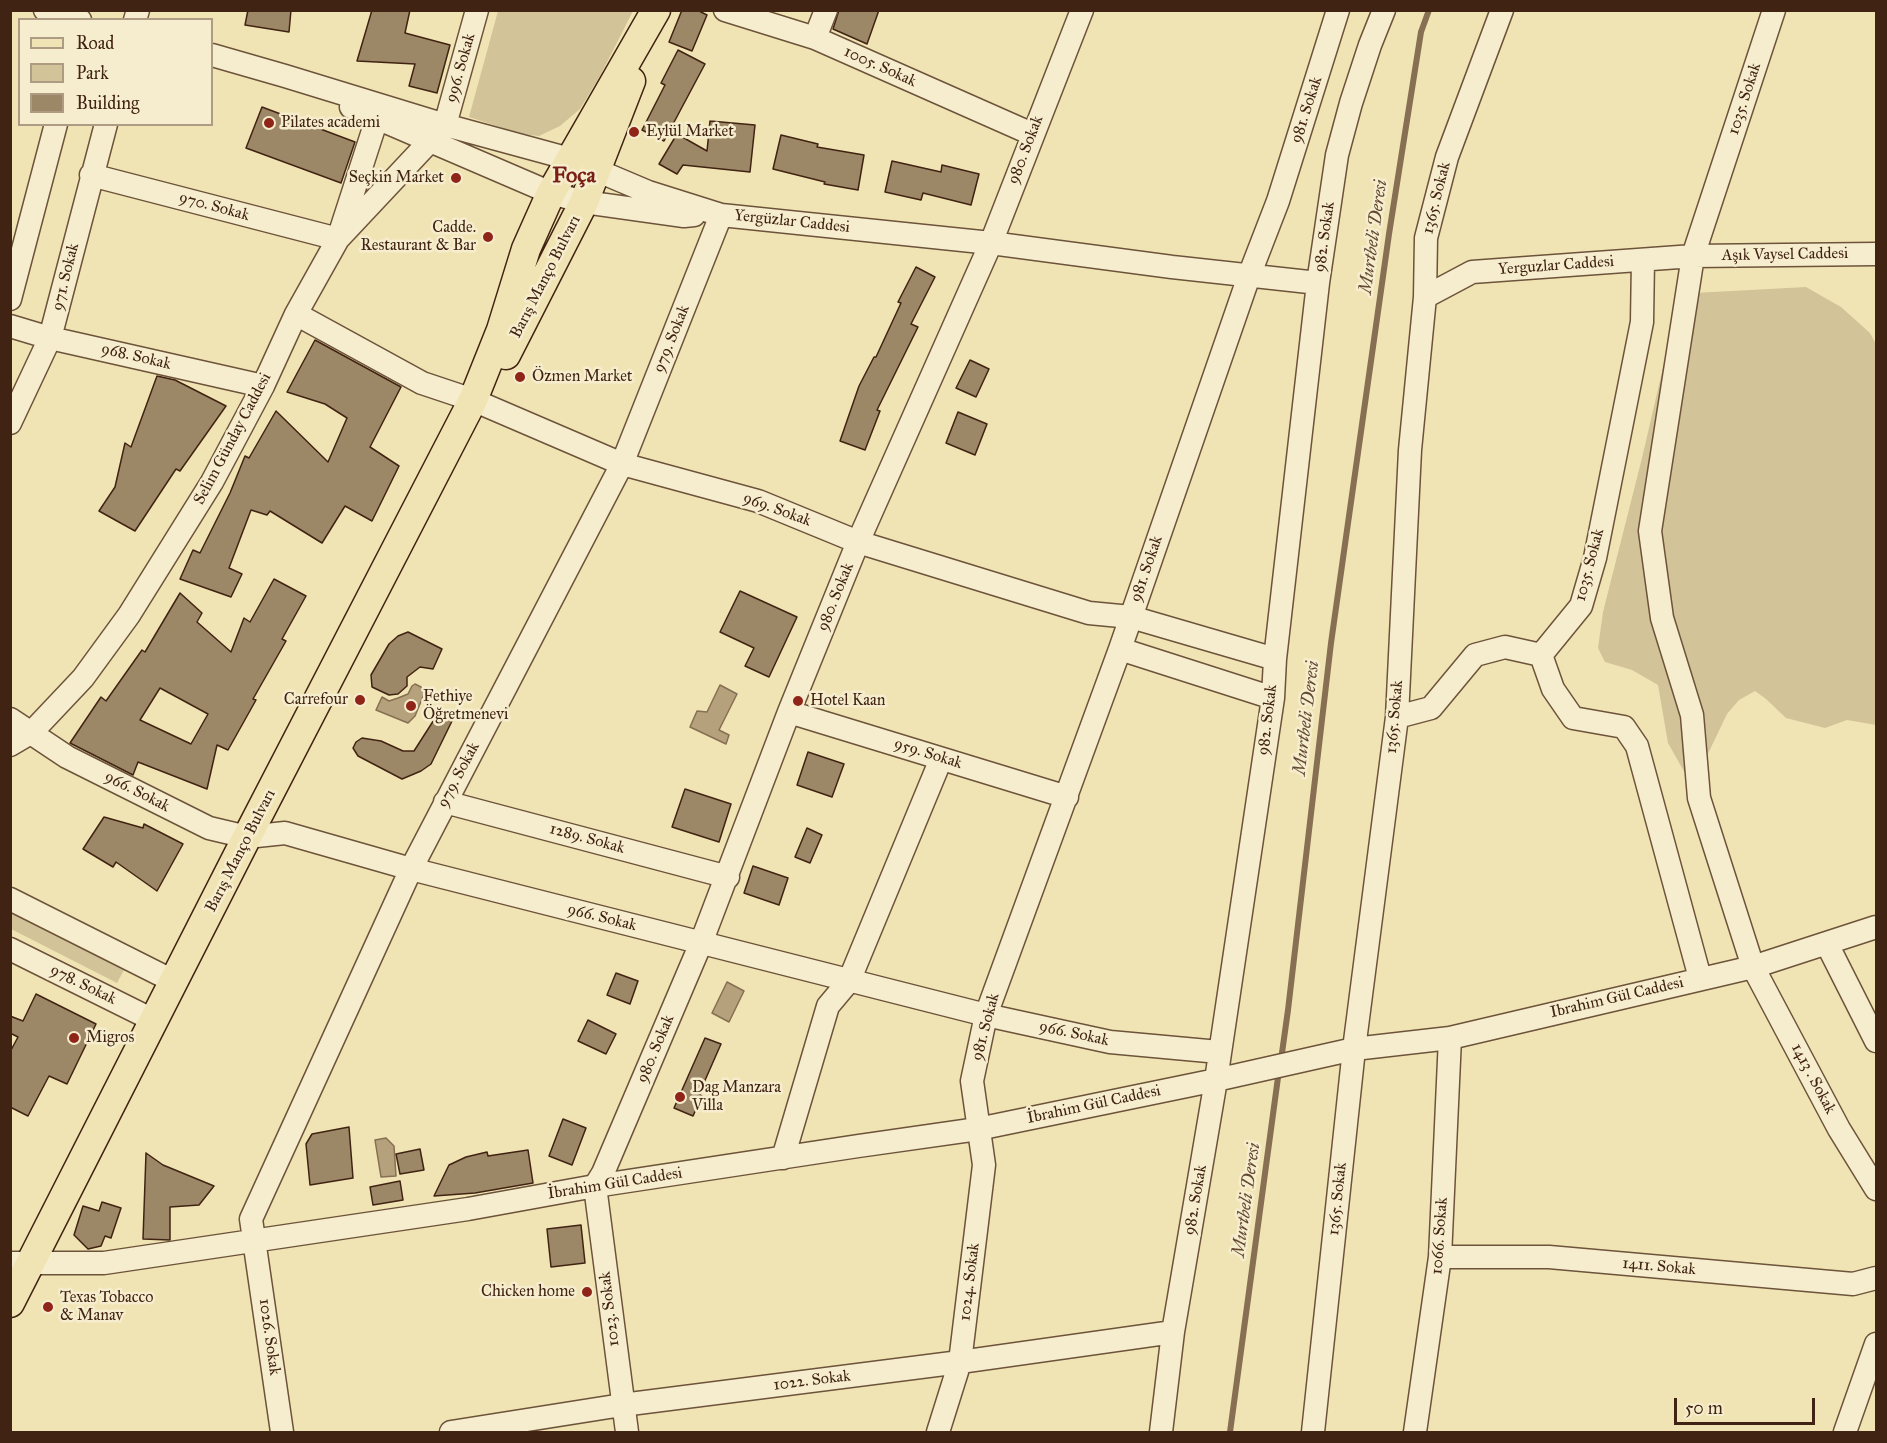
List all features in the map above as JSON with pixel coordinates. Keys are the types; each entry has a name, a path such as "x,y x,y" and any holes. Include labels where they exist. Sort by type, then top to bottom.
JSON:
{"main road":[{"name":"Barış Manço Bulvarı","path":"10,1304 21,1263 155,1021 247,837 473,400 501,330 526,249 551,193 656,10"},
{"name":"Barış Manço Bulvarı","path":"473,400 497,372 584,202 656,10"}],"street":[{"path":"45,10 73,18"},
{"name":"996. Sokak","path":"445,125 477,10"},
{"name":"1005. Sokak","path":"725,10 815,38 1032,134"},
{"path":"815,38 826,10"},
{"name":"980. Sokak","path":"595,1186 603,1173 728,877 789,712 858,542 991,243 1082,10"},
{"name":"981. Sokak","path":"978,1129 972,1081 986,1015 1120,650 1249,276 1278,201 1338,10"},
{"name":"982. Sokak","path":"1161,1432 1173,1332 1216,1080 1273,698 1275,659 1318,283 1337,155 1354,94 1384,10"},
{"name":"1365. Sokak","path":"1313,1432 1354,1049 1396,717 1410,450 1425,297 1426,238 1447,157 1502,10"},
{"name":"1035. Sokak","path":"1753,967 1699,798 1692,715 1662,618 1650,531 1693,256 1774,10"},
{"name":"Yergüzlar Caddesi","path":"213,55 285,76 379,112 445,125 570,159 648,192 716,213 991,243 1318,283"},
{"path":"338,239 379,112 429,142 551,193 584,202 684,216 716,213"},
{"name":"Selim Günday Caddesi","path":"10,745 32,732 84,678 129,615 212,482 263,386 296,314 338,239 445,125"},
{"path":"10,299 55,126"},
{"name":"971. Sokak","path":"10,423 50,338 105,126"},
{"name":"970. Sokak","path":"91,175 338,239"},
{"name":"979. Sokak","path":"256,1240 251,1219 411,869 622,464 716,213"},
{"name":"Aşık Vaysel Caddesi","path":"1693,256 1876,254"},
{"name":"Yerguzlar Caddesi","path":"1425,297 1472,272 1693,256"},
{"name":"1035. Sokak","path":"1541,655 1581,606 1595,558 1642,322 1643,260"},
{"name":"969. Sokak","path":"296,314 422,383 473,400 622,464 758,501 858,542 1089,613 1131,617 1275,659"},
{"name":"968. Sokak","path":"10,326 50,338 263,386"},
{"path":"1396,717 1431,708 1475,655 1505,647 1541,655 1553,689 1573,718 1624,727 1637,746 1700,978"},
{"path":"1120,650 1273,698"},
{"name":"959. Sokak","path":"789,712 1067,797"},
{"name":"966. Sokak","path":"10,718 67,757 209,828 247,837 285,832 411,869 986,1015 1110,1042 1219,1053"},
{"path":"783,1158 828,1006 849,981 941,759"},
{"name":"1289. Sokak","path":"445,802 728,877"},
{"path":"10,899 175,982"},
{"name":"Ibrahim Gül Caddesi","path":"1354,1049 1450,1038 1753,967 1876,927"},
{"path":"1827,944 1876,1041"},
{"name":"978. Sokak","path":"10,949 155,1021"},
{"name":"1413 . Sokak","path":"1753,967 1839,1129 1876,1189"},
{"name":"1066. Sokak","path":"1416,1432 1440,1257 1450,1038"},
{"name":"İbrahim Gül Caddesi","path":"21,1263 104,1263 978,1129 1354,1049"},
{"name":"1024. Sokak","path":"938,1432 960,1362 984,1165 978,1129"},
{"name":"1023. Sokak","path":"595,1186 627,1432"},
{"name":"1026. Sokak","path":"256,1240 282,1432"},
{"name":"1411. Sokak","path":"1440,1257 1549,1257 1853,1284 1876,1278"},
{"name":"1022. Sokak","path":"451,1432 622,1405 1173,1332"},
{"path":"1845,1432 1876,1344"}],"green space":[{"path":"498,11 633,11 600,76 580,109 560,126 539,136 521,134 469,117"},
{"path":"1806,287 1841,307 1870,333 1876,344 1876,725 1847,720 1825,728 1786,718 1755,691 1739,700 1727,714 1703,764 1686,775 1668,743 1658,685 1632,670 1605,662 1598,648 1603,612 1671,333 1694,293"},
{"path":"10,909 125,968 117,983 11,929"}],"shaded area":[{"path":"415,684 421,687 424,694 415,716 408,723 376,710 382,697 389,701 398,698 408,694"},
{"path":"720,685 737,694 719,730 729,735 726,744 690,727 697,711 707,712"},
{"path":"727,982 744,991 729,1022 712,1013"},
{"path":"386,1138 394,1146 396,1176 381,1177 375,1140"}],"building":[{"path":"248,10 291,10 289,32 245,25"},
{"path":"372,10 410,10 405,33 450,45 437,93 409,86 415,64 357,61"},
{"path":"682,10 697,10 707,15 692,51 669,42"},
{"path":"839,10 879,10 867,44 833,29"},
{"path":"678,50 705,64 664,141 642,130 665,85 661,83"},
{"path":"262,107 355,142 341,183 246,148"},
{"path":"710,121 755,125 750,172 683,165 677,174 659,164 677,134 707,151"},
{"path":"781,135 818,144 817,147 864,155 858,190 824,184 825,182 773,169"},
{"path":"892,161 941,172 942,165 979,174 971,205 923,193 921,200 885,192"},
{"path":"916,267 935,277 911,324 918,327 877,410 880,411 865,450 840,441 859,386 876,357 901,303 898,302"},
{"path":"315,340 401,387 370,447 399,466 372,521 345,506 322,543 270,511 267,515 251,510 229,568 242,574 231,597 180,579 193,550 200,553 230,493 245,456 249,458 276,411 328,462 347,418 325,404 287,392"},
{"path":"970,360 989,369 976,397 956,388"},
{"path":"157,376 175,380 226,406 180,471 176,469 135,531 99,511 115,487 125,443 131,447"},
{"path":"958,412 987,424 975,455 946,443"},
{"path":"274,579 306,596 282,639 286,641 253,699 256,700 228,750 217,745 207,789 138,762 133,775 70,743 101,697 106,701 142,650 145,652 180,593 202,613 197,622 231,652 244,618 250,622","holes":["160,688 208,714 191,744 140,720"]},
{"path":"740,591 797,617 769,677 745,666 754,648 720,632"},
{"path":"408,632 442,649 433,669 420,667 407,677 407,686 398,694 389,695 372,687 371,675 389,644 398,636"},
{"path":"439,712 445,712 453,719 431,764 402,779 358,756 353,748 362,738 381,741 403,751 414,751"},
{"path":"808,752 844,764 832,797 797,785"},
{"path":"685,789 731,804 719,842 672,827"},
{"path":"104,817 143,828 144,824 183,844 157,891 116,862 113,867 83,849"},
{"path":"807,828 822,835 810,863 795,857"},
{"path":"753,866 788,878 779,905 744,893"},
{"path":"616,973 638,981 630,1004 607,995"},
{"path":"36,994 96,1024 67,1084 49,1076 28,1116 10,1107 10,1052 18,1037 10,1033 10,1016 23,1021"},
{"path":"588,1020 616,1034 606,1054 578,1041"},
{"path":"705,1038 721,1044 699,1094 702,1096 693,1116 674,1108"},
{"path":"563,1119 586,1128 572,1165 549,1156"},
{"path":"349,1127 353,1178 310,1185 306,1144 312,1134"},
{"path":"420,1149 424,1170 400,1174 396,1154"},
{"path":"528,1150 533,1183 475,1193 434,1196 449,1165 466,1157 487,1152 488,1156"},
{"path":"146,1153 163,1165 214,1186 199,1205 170,1207 170,1240 143,1239"},
{"path":"400,1181 403,1200 373,1205 370,1187"},
{"path":"102,1202 121,1208 111,1238 105,1236 101,1246 88,1249 74,1235 83,1206 99,1211"},
{"path":"581,1225 585,1263 551,1267 547,1229"}],"waterway":[{"name":"Murtbeli Deresi","path":"1281,1060 1331,643 1389,234 1421,32 1429,10"},
{"name":"Murtbeli Deresi","path":"1230,1432 1279,1070"}],"place":[{"name":"Pilates academi","path":"269,123"},
{"name":"Eylül Market","path":"634,132"},
{"name":"Seçkin Market","path":"456,178"},
{"name":"Cadde. Restaurant & Bar","path":"488,237"},
{"name":"Özmen Market","path":"520,377"},
{"name":"Carrefour","path":"360,700"},
{"name":"Hotel Kaan","path":"798,701"},
{"name":"Fethiye Öğretmenevi","path":"411,706"},
{"name":"Migros","path":"74,1038"},
{"name":"Dag Manzara Villa","path":"680,1097"},
{"name":"Chicken home","path":"587,1292"},
{"name":"Texas Tobacco & Manav","path":"48,1307"}],"district":[{"name":"Foça","path":"574,177"}]}
